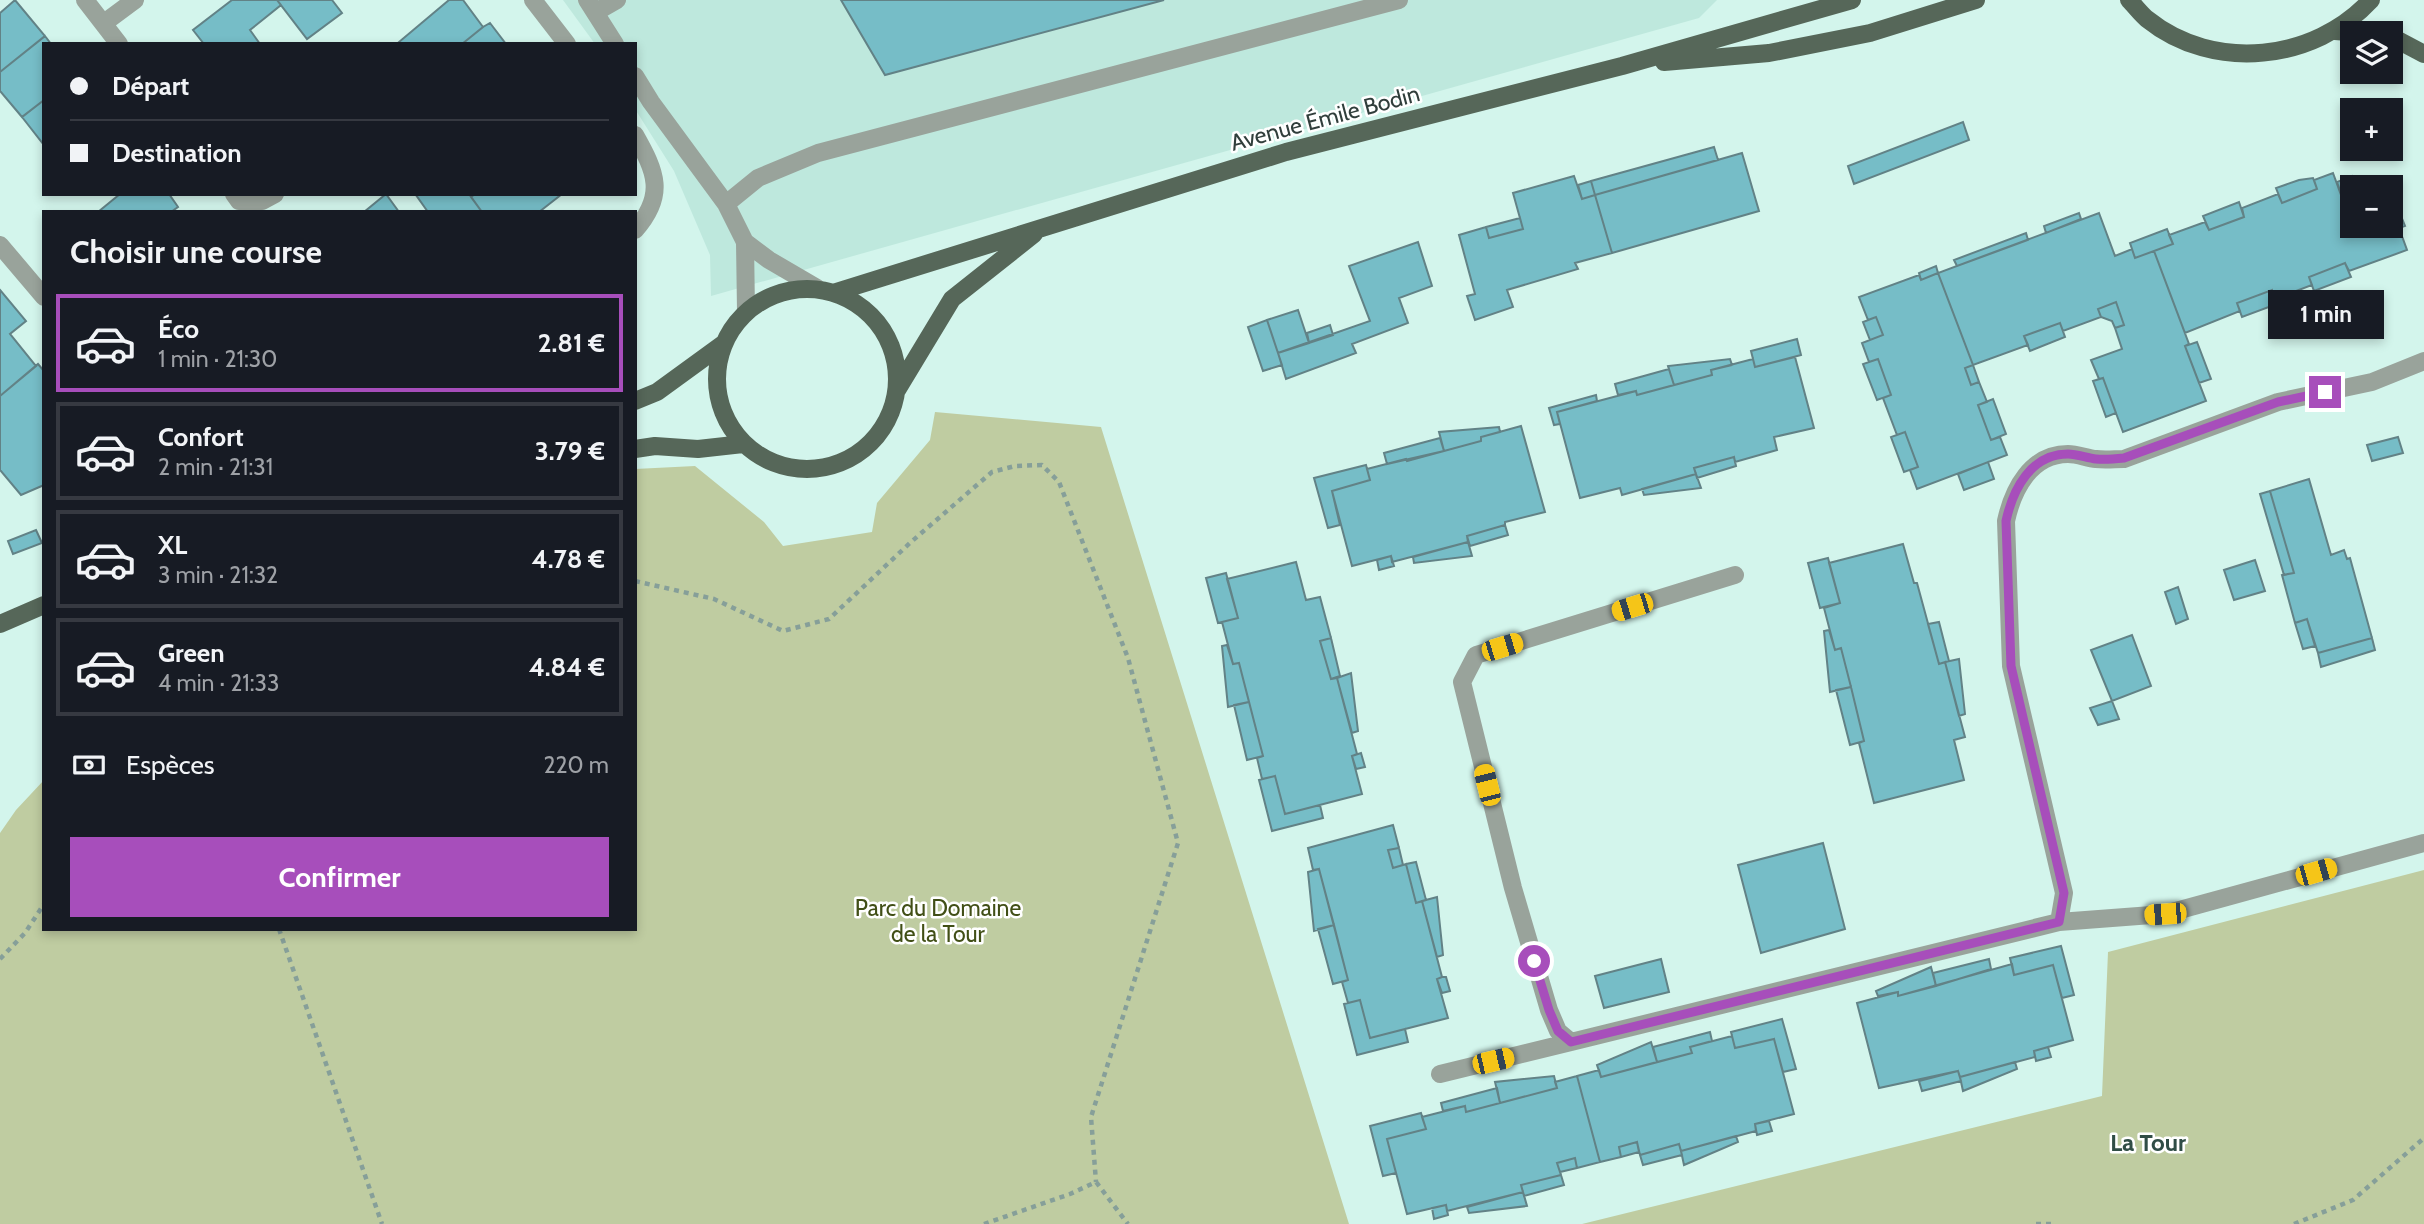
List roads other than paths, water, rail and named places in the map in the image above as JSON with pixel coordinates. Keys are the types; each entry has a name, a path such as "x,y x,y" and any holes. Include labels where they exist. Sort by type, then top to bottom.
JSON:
{"main road":[{"name":"Avenue Émile Bodin","path":"835,292 1286,152 1622,66 1852,0"},
{"name":"Avenue Émile Bodin","path":"1622,66 1769,53 1870,33 1976,0"},
{"path":"2129,0 2148,20 2182,40 2221,52 2260,54 2299,47 2335,31 2371,0"},
{"path":"2335,31 2340,31"},
{"path":"2403,43 2424,54"},
{"name":"Avenue Émile Bodin","path":"897,390 952,299 1042,227"},
{"path":"817,288 835,292 863,307 884,330 895,359 897,390 888,420 867,447 837,464 804,470 771,463 743,444 729,426 720,407 716,386 717,364 723,344 746,311 767,297 791,289 817,288"},
{"path":"637,400 657,392 723,344"},
{"path":"637,449 655,446 698,449 743,444"},
{"path":"0,624 42,606"}],"street":[{"path":"85,0 118,42"},
{"path":"104,23 135,0"},
{"path":"533,0 564,42"},
{"path":"614,42 591,6 617,0"},
{"path":"726,204 758,178 818,153 1399,0"},
{"path":"637,79 651,103 726,204 745,242 746,311"},
{"path":"637,138 652,164 655,197 637,227"},
{"path":"235,196 239,201 262,201 271,196"},
{"path":"745,242 769,260 817,288"},
{"path":"0,245 42,295"},
{"path":"2059,922 2064,893 2011,666 2006,521 2011,498 2029,470 2046,457 2069,454 2099,460 2124,458 2278,402 2372,382 2424,361"},
{"path":"1571,1042 1558,1031 1549,1010 1513,888 1462,682 1476,655 1735,575"},
{"path":"1440,1074 2059,922 2165,914 2424,843"}],"district":[{"name":"La Tour","path":"2148,1142"}],"park label":[{"name":"Parc du Domaine de la Tour","path":"938,921"}]}
